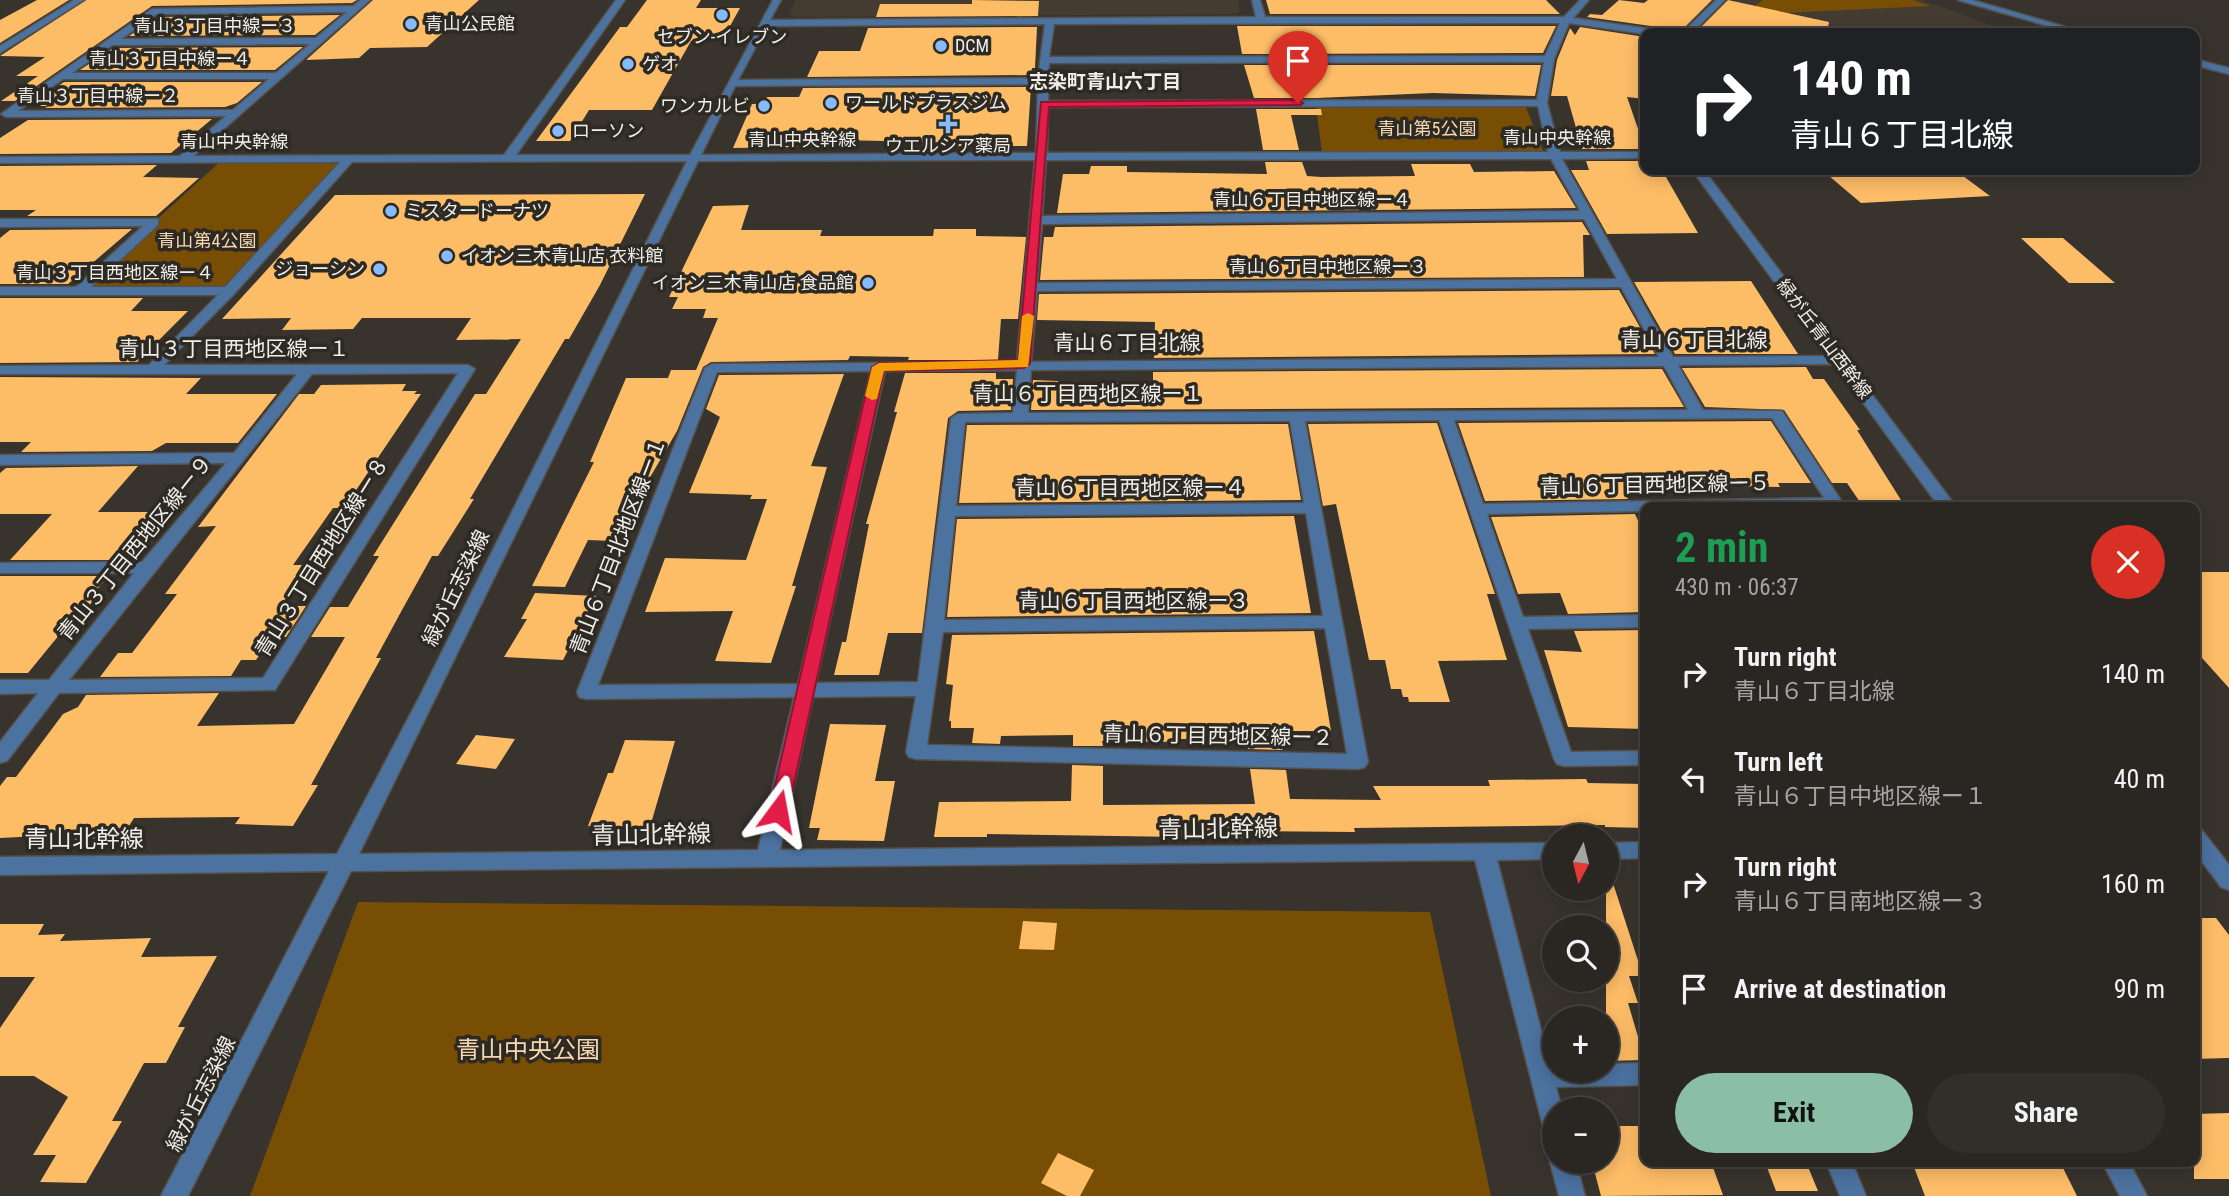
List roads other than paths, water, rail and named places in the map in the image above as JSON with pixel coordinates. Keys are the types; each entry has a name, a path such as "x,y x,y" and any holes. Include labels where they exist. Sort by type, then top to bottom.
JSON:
{"street":[{"path":"0,50 80,0"},
{"path":"182,160 366,0"},
{"path":"508,158 621,0"},
{"name":"緑が丘志染線","path":"174,1196 344,864 589,367 644,264 731,83 777,0"},
{"path":"1256,0 1261,20"},
{"path":"1584,0 1566,20 1549,59 1542,103 1555,156 1697,413"},
{"path":"1692,28 1721,0"},
{"path":"1962,0 2064,28"},
{"name":"青山３丁目中線ー２","path":"235,113 6,114 155,11 356,9"},
{"path":"765,23 1566,20 1640,30"},
{"path":"1020,416 1041,158 1044,60 1050,21"},
{"name":"青山３丁目中線ー３","path":"111,42 319,41"},
{"path":"1044,60 1549,59"},
{"path":"2200,64 2229,71"},
{"name":"青山３丁目中線ー４","path":"61,76 278,76"},
{"path":"731,83 1044,81"},
{"path":"1044,104 1542,103"},
{"name":"青山中央幹線","path":"0,160 1640,155"},
{"path":"152,370 229,291 349,159"},
{"name":"緑が丘青山西幹線","path":"1702,175 1945,502"},
{"name":"青山６丁目中地区線ー４","path":"1036,220 1588,215"},
{"path":"0,223 154,222 79,291"},
{"name":"青山６丁目中地区線ー３","path":"1030,287 1626,283"},
{"name":"青山３丁目西地区線ー４","path":"0,291 229,291"},
{"name":"青山６丁目北線","path":"879,367 1839,360"},
{"path":"767,859 879,367"},
{"name":"青山６丁目北地区線ー１","path":"806,689 586,692 712,368 879,367"},
{"name":"青山３丁目西地区線ー１","path":"0,370 468,369"},
{"name":"青山３丁目西地区線ー８","path":"0,687 268,685 468,369"},
{"name":"青山３丁目西地区線ー９","path":"0,756 147,567 307,370"},
{"name":"青山６丁目西地区線ー１","path":"927,689 958,418 1777,414 1834,502"},
{"name":"青山６丁目西地区線ー２","path":"927,689 916,752 1358,762 1297,417"},
{"path":"1445,417 1564,759 1640,758"},
{"path":"0,460 238,458"},
{"name":"青山６丁目西地区線ー５","path":"1476,509 1640,507"},
{"name":"青山６丁目西地区線ー４","path":"948,511 1313,508"},
{"path":"0,568 147,567"},
{"path":"1515,623 1640,621"},
{"name":"青山６丁目西地区線ー３","path":"934,626 1333,622"},
{"path":"806,689 927,689"},
{"path":"2200,845 2229,881"},
{"path":"1619,851 1640,850"},
{"path":"1484,852 1546,1097"},
{"name":"青山北幹線","path":"0,866 1542,852"},
{"path":"1541,1076 1640,1074"},
{"path":"1841,1167 1853,1196"},
{"path":"2118,1167 2134,1196"},
{"path":"1566,1174 1572,1196"}],"place":[{"name":"セブン-イレブン","path":"722,15"},
{"name":"青山公民館","path":"411,24"},
{"name":"DCM","path":"941,46"},
{"name":"ゲオ","path":"628,64"},
{"name":"ワールドプラスジム","path":"831,103"},
{"name":"ワンカルビ","path":"764,106"},
{"name":"ウエルシア薬局","path":"948,124"},
{"name":"ローソン","path":"558,131"},
{"name":"ミスタードーナツ","path":"391,211"},
{"name":"イオン三木青山店 衣料館","path":"447,256"},
{"name":"ジョーシン","path":"379,269"},
{"name":"イオン三木青山店 食品館","path":"868,283"}],"district":[{"name":"志染町青山六丁目","path":"1105,81"}],"park label":[{"name":"青山第5公園","path":"1427,129"},
{"name":"青山第4公園","path":"207,241"},
{"name":"青山中央公園","path":"528,1050"}]}
